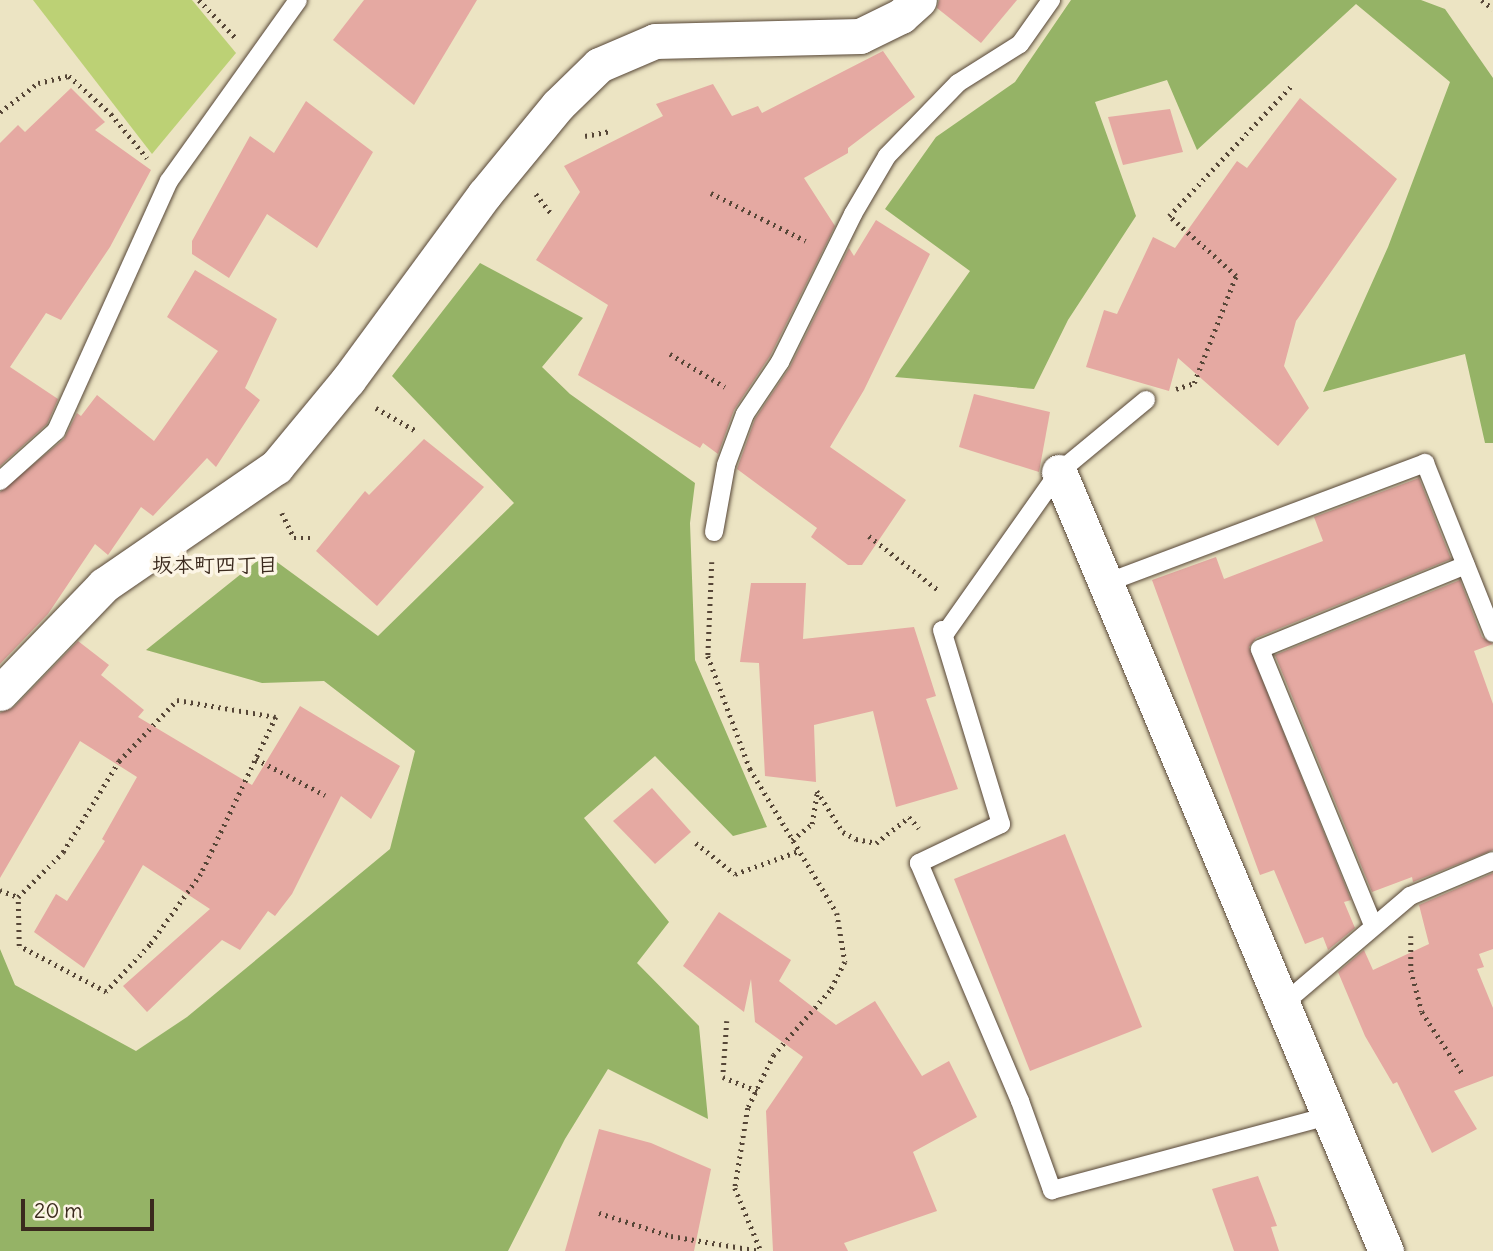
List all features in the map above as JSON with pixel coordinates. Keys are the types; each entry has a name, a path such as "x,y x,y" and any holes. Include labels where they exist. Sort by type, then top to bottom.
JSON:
{"street":[{"path":"0,694 104,585 276,467 348,380 484,195 558,105 600,65 655,41 860,36 901,16 919,0"},
{"path":"1059,472 1386,1251"}],"lane":[{"path":"0,481 56,431 169,181 298,0"},
{"path":"713,532 726,465 752,404 780,362 832,254 887,156 958,83 1020,44 1051,0"},
{"path":"1146,400 1059,472 946,632 942,630 1001,824 919,863 1020,1101 1052,1190 1328,1116"},
{"path":"1106,583 1425,463 1493,633"},
{"path":"1373,925 1260,649 1466,565"},
{"path":"1282,1005 1410,896 1493,861"}],"path":[{"path":"199,0 256,58"},
{"path":"1482,0 1493,9"},
{"path":"0,112 38,83 69,76 111,114 152,163"},
{"path":"1146,400 1194,383 1236,276 1169,216 1292,85"},
{"path":"711,193 832,254"},
{"path":"670,354 752,404"},
{"path":"713,532 708,656 750,769 837,913 845,962 830,991 774,1055 748,1108 735,1188 761,1251"},
{"path":"869,536 939,591 946,632"},
{"path":"177,700 276,717 201,874 150,945 106,992 19,946 19,897 63,852 119,761 177,700"},
{"path":"256,759 325,795"},
{"path":"792,839 812,824 817,791 849,835 876,843 909,817 934,856"},
{"path":"696,843 735,874 799,851"},
{"path":"0,890 19,897"},
{"path":"1373,925 1412,925 1411,970 1422,1012 1462,1073"},
{"path":"727,1021 723,1077 757,1091"},
{"path":"599,1213 671,1236 761,1251"}],"green space":[{"path":"33,0 192,0 236,53 152,154"},
{"path":"1071,0 1421,0 1445,9 1493,78 1493,443 1485,443 1465,354 1323,392 1388,247 1450,82 1356,4 1197,150 1167,80 1095,102 1136,216 1068,320 1034,389 895,377 970,271 885,209 936,137 1015,82"},
{"path":"480,263 583,318 542,367 570,394 695,483 690,523 695,660 767,827 733,836 655,756 584,818 669,922 637,963 699,1026 708,1119 608,1069 565,1139 508,1251 0,1251 0,949 15,985 136,1051 187,1017 390,849 415,751 324,681 262,683 146,650 266,554 378,636 514,503 392,376"}],"building":[{"path":"364,0 477,0 414,105 333,40"},
{"path":"939,0 1017,0 981,43 937,8"},
{"path":"883,51 915,97 848,148 848,153 804,178 835,226 770,356 734,410 718,454 703,443 700,448 578,375 608,305 536,260 580,192 564,166 663,116 656,104 713,84 732,116 758,106 762,113"},
{"path":"71,88 105,122 95,130 151,170 110,247 61,320 46,313 10,367 58,399 47,424 0,466 0,143 18,125 25,132"},
{"path":"1300,98 1397,179 1296,321 1284,366 1309,408 1278,446 1178,358 1169,391 1086,367 1104,310 1117,314 1153,237 1175,248 1237,161 1247,168"},
{"path":"306,101 373,152 317,248 267,214 229,278 192,254 192,241 250,136 274,153"},
{"path":"1170,109 1183,152 1123,165 1108,117"},
{"path":"876,220 930,254 864,390 830,447 906,500 862,565 848,565 811,537 817,528 737,469 755,419 790,367 849,248 854,256"},
{"path":"195,270 277,319 245,388 260,400 216,467 207,458 153,516 141,507 108,555 95,544 48,614 0,664 0,492 64,439 77,413 81,416 97,395 154,441 218,351 167,317"},
{"path":"974,394 1050,412 1039,472 959,447"},
{"path":"424,439 484,487 377,606 316,551 365,491 369,495"},
{"path":"1419,478 1451,559 1256,638 1249,647 1351,900 1344,902 1355,928 1328,950 1323,937 1305,944 1274,870 1260,875 1152,580 1216,557 1224,579 1323,541 1314,517"},
{"path":"1460,580 1482,637 1493,644 1474,651 1493,704 1493,850 1413,882 1412,877 1372,892 1275,655"},
{"path":"751,583 806,583 803,639 914,627 936,696 926,699 958,789 896,807 873,711 814,725 816,782 765,776 759,663 740,662"},
{"path":"78,641 109,665 101,675 144,710 138,717 252,785 300,706 400,766 371,819 341,796 292,894 275,916 268,911 240,950 222,940 147,1012 123,986 210,909 143,865 84,968 34,932 56,894 67,901 105,841 102,839 137,777 80,741 0,878 0,713 14,707"},
{"path":"652,788 691,832 655,864 613,821"},
{"path":"1065,834 1142,1027 1030,1071 954,879"},
{"path":"1493,873 1493,949 1479,954 1484,967 1477,969 1493,1008 1493,1076 1454,1091 1477,1129 1432,1153 1397,1082 1393,1084 1365,1036 1338,972 1364,950 1373,970 1429,944 1419,905"},
{"path":"719,912 791,960 779,981 836,1025 875,1001 922,1076 949,1061 977,1117 913,1152 937,1211 844,1243 848,1251 773,1251 766,1111 803,1057 755,1022 751,979 744,1012 683,966"},
{"path":"599,1129 651,1143 711,1169 694,1251 565,1251"},
{"path":"1258,1176 1277,1226 1271,1227 1279,1251 1234,1251 1212,1189"}],"district":[{"name":"坂本町四丁目","path":"215,565"}]}
